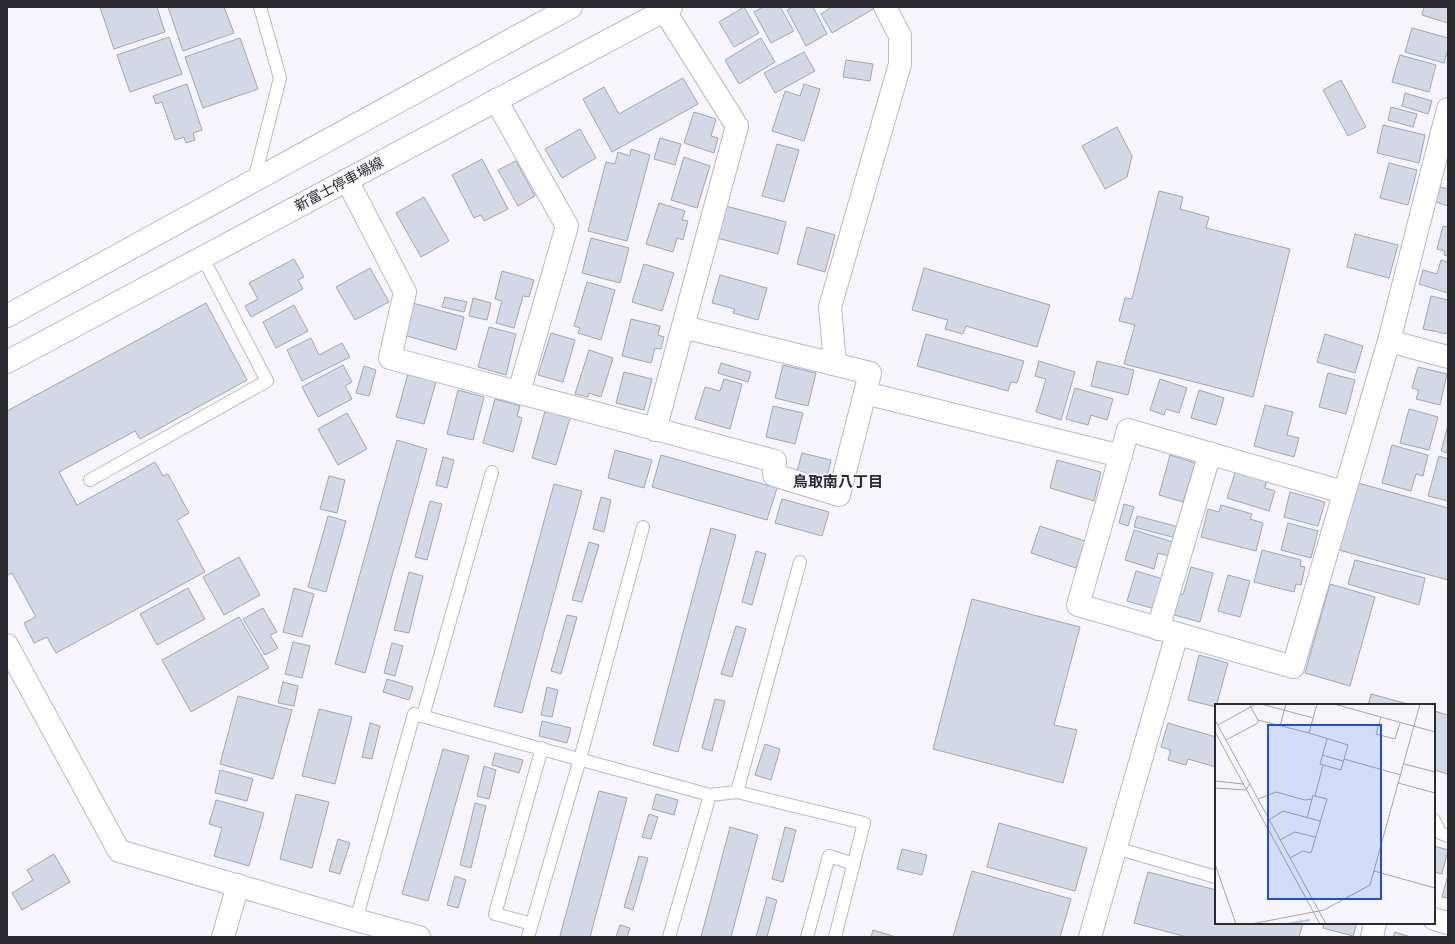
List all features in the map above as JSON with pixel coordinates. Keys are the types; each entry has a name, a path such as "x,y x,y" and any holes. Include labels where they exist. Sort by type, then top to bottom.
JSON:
{"street":[{"path":"7,316 571,7"},
{"path":"835,364 830,307 900,64 900,36 885,7"},
{"path":"656,430 737,126 667,9"},
{"name":"新富士停車場線","path":"7,362 667,9"},
{"path":"496,100 567,226 519,392"},
{"path":"1343,492 1128,430 1078,606 1293,667 1343,492 1389,341 1448,109"},
{"path":"347,180 405,292 390,358 775,461 774,475 839,495 870,373 683,327"},
{"path":"1389,341 1448,357"},
{"path":"865,393 1121,456"},
{"path":"1090,937 1116,848 1210,453"},
{"path":"7,645 119,851 419,937"},
{"path":"223,937 238,886"},
{"path":"1435,919 1448,923"},
{"path":"1372,937 1376,924"}],"lane":[{"path":"254,180 280,78 260,7"},
{"path":"90,480 267,381 202,258"},
{"path":"423,716 492,472"},
{"path":"528,937 580,758 643,527"},
{"path":"737,792 800,562"},
{"path":"356,920 414,714 580,758 710,795 737,792 864,823 835,937"},
{"path":"532,924 495,914 542,748"},
{"path":"669,937 710,795"},
{"path":"1435,822 1440,833 1448,836"},
{"path":"1116,848 1215,877"},
{"path":"807,937 829,856 854,864"}],"building":[{"path":"100,7 157,7 165,32 114,49"},
{"path":"168,7 224,7 234,33 183,51"},
{"path":"744,7 759,33 734,47 719,22"},
{"path":"763,7 780,7 794,31 771,43 754,12"},
{"path":"793,7 813,7 827,34 806,46 787,10"},
{"path":"832,7 875,8 832,33 821,14"},
{"path":"1424,7 1448,7 1448,23 1422,15"},
{"path":"1412,28 1448,38 1448,49 1444,63 1405,52"},
{"path":"169,37 182,74 130,92 117,55"},
{"path":"240,38 258,89 203,108 185,57"},
{"path":"761,38 775,62 739,84 725,60"},
{"path":"804,52 815,71 775,93 764,73"},
{"path":"1400,55 1436,65 1429,92 1392,82"},
{"path":"846,60 873,64 870,81 843,77"},
{"path":"683,78 698,104 612,152 583,99 604,87 619,114"},
{"path":"1341,80 1366,127 1348,136 1323,90"},
{"path":"187,84 202,130 193,133 195,140 186,143 184,137 175,140 162,102 156,104 153,96"},
{"path":"804,84 820,89 804,141 772,131 785,91 800,96"},
{"path":"1405,93 1432,101 1428,114 1402,106"},
{"path":"1391,107 1417,114 1413,127 1388,120"},
{"path":"694,112 716,119 711,136 718,138 714,153 684,143"},
{"path":"1383,125 1425,135 1419,163 1377,153"},
{"path":"1117,127 1132,156 1127,177 1105,189 1082,146"},
{"path":"580,129 596,158 562,178 545,149"},
{"path":"660,138 681,144 675,165 654,159"},
{"path":"777,144 799,150 784,202 762,196"},
{"path":"631,149 650,155 627,241 588,231 606,162 615,164 618,152 630,156"},
{"path":"684,157 710,166 697,208 671,200"},
{"path":"482,159 508,209 484,221 481,215 474,218 452,175"},
{"path":"516,161 535,196 518,206 498,170"},
{"path":"1389,163 1417,170 1408,205 1380,198"},
{"path":"1440,187 1448,189 1448,206 1436,202"},
{"path":"1159,191 1183,197 1180,209 1209,217 1206,228 1290,249 1253,397 1124,364 1135,325 1119,321 1125,298 1132,299"},
{"path":"424,197 449,241 421,257 396,213"},
{"path":"659,203 685,211 682,220 688,221 683,240 677,238 673,252 646,244"},
{"path":"726,206 786,222 778,254 717,238"},
{"path":"1443,226 1448,227 1448,256 1444,255 1445,251 1437,249"},
{"path":"807,227 835,235 825,272 797,264"},
{"path":"1355,234 1398,245 1389,278 1347,267"},
{"path":"591,238 629,248 620,283 582,273"},
{"path":"294,259 304,277 298,280 303,289 251,317 245,306 258,299 249,283"},
{"path":"1441,260 1448,262 1448,293 1419,284 1423,270 1437,274"},
{"path":"644,264 674,273 662,311 632,302"},
{"path":"370,268 389,302 355,320 336,287"},
{"path":"924,268 1050,305 1037,347 966,326 963,334 945,329 948,320 912,310"},
{"path":"502,271 534,280 529,297 523,296 514,328 496,323 502,301 495,299"},
{"path":"720,275 767,288 758,320 733,313 735,309 712,303"},
{"path":"587,282 615,290 601,340 578,333 580,328 574,326"},
{"path":"1431,296 1448,300 1448,334 1423,329"},
{"path":"445,297 467,302 464,312 442,307"},
{"path":"473,298 491,303 487,320 469,316"},
{"path":"409,302 464,317 456,350 400,334"},
{"path":"206,303 247,380 140,439 135,431 59,472 77,505 155,462 163,476 168,474 189,513 177,520 205,572 56,653 47,637 34,643 24,623 36,617 12,573 7,575 7,411"},
{"path":"294,305 308,331 276,348 263,322"},
{"path":"631,319 660,326 658,335 664,337 661,349 655,348 651,363 622,356"},
{"path":"489,327 516,334 506,375 478,367"},
{"path":"551,333 575,340 563,382 538,375"},
{"path":"926,334 1024,361 1017,383 1011,382 1008,391 917,366"},
{"path":"1325,334 1363,346 1355,373 1317,362"},
{"path":"311,338 319,355 342,343 350,357 302,381 287,350"},
{"path":"589,350 613,358 601,397 589,393 588,397 575,394"},
{"path":"1039,361 1075,372 1061,420 1036,412 1046,379 1035,376"},
{"path":"1097,361 1134,370 1128,395 1091,386"},
{"path":"721,363 751,372 748,382 718,373"},
{"path":"343,365 352,382 345,386 352,399 318,417 302,387"},
{"path":"783,365 816,373 808,406 775,398"},
{"path":"364,366 376,370 369,396 356,393"},
{"path":"1418,367 1447,374 1440,405 1416,399 1419,390 1412,388"},
{"path":"624,372 652,379 644,410 616,403"},
{"path":"1328,373 1355,380 1346,414 1319,407"},
{"path":"408,374 436,382 424,424 396,417"},
{"path":"724,379 742,384 730,429 695,419 705,387 720,391"},
{"path":"1160,379 1187,388 1179,413 1166,409 1164,415 1150,410"},
{"path":"1075,388 1113,399 1107,420 1091,415 1088,425 1066,419"},
{"path":"458,390 484,397 473,440 447,434"},
{"path":"1199,390 1224,398 1216,425 1191,418"},
{"path":"495,399 520,406 517,416 522,418 513,452 483,443"},
{"path":"1265,405 1293,412 1287,435 1299,438 1294,457 1254,446"},
{"path":"773,406 803,413 795,444 766,437"},
{"path":"1409,409 1438,417 1429,450 1400,443"},
{"path":"545,411 570,418 556,465 532,458"},
{"path":"347,413 367,449 338,465 318,429"},
{"path":"1448,425 1448,453 1441,451"},
{"path":"397,440 427,449 365,673 335,664"},
{"path":"1392,445 1428,455 1423,476 1416,474 1411,491 1382,483"},
{"path":"615,450 652,460 644,488 608,478"},
{"path":"802,453 831,460 826,482 796,475"},
{"path":"661,455 777,488 767,520 652,487"},
{"path":"1170,455 1195,463 1183,502 1159,495"},
{"path":"1439,456 1448,459 1448,501 1428,496"},
{"path":"443,457 454,460 447,488 436,485"},
{"path":"1057,460 1101,472 1094,501 1050,488"},
{"path":"1236,470 1267,479 1265,488 1275,491 1269,511 1227,498"},
{"path":"329,476 345,480 337,513 320,509"},
{"path":"1358,483 1448,508 1448,580 1339,550"},
{"path":"554,484 582,491 522,713 494,706"},
{"path":"1290,492 1325,502 1318,526 1284,517"},
{"path":"601,497 611,500 604,532 593,529"},
{"path":"782,499 829,512 822,536 775,523"},
{"path":"430,501 442,504 427,560 415,557"},
{"path":"1124,504 1134,507 1128,526 1119,523"},
{"path":"1221,505 1252,514 1250,519 1263,523 1256,551 1201,537 1208,509 1219,512"},
{"path":"328,516 346,521 326,592 308,587"},
{"path":"1137,516 1179,527 1176,538 1134,527"},
{"path":"1288,523 1318,531 1311,558 1281,550"},
{"path":"1040,526 1085,541 1076,568 1031,553"},
{"path":"711,528 736,535 678,752 653,745"},
{"path":"1134,530 1176,543 1172,557 1158,553 1154,569 1125,560"},
{"path":"589,542 599,545 582,602 572,600"},
{"path":"1262,550 1301,560 1300,566 1305,567 1301,585 1296,584 1294,592 1254,582"},
{"path":"756,551 766,554 752,605 742,602"},
{"path":"239,557 260,595 224,615 203,577"},
{"path":"1355,560 1425,578 1419,605 1348,584"},
{"path":"1191,567 1213,573 1200,622 1174,615 1180,594 1183,595"},
{"path":"1136,571 1163,579 1155,609 1127,601"},
{"path":"409,572 423,576 409,633 394,630"},
{"path":"1228,575 1250,581 1240,617 1218,611"},
{"path":"1330,584 1375,597 1350,686 1305,673"},
{"path":"188,588 205,619 157,645 140,614"},
{"path":"294,588 314,594 302,637 283,632"},
{"path":"972,599 1080,627 1054,725 1077,730 1063,783 933,749"},
{"path":"263,608 277,632 270,635 278,648 265,655 243,619"},
{"path":"567,615 577,617 561,674 551,671"},
{"path":"239,617 269,668 191,712 162,660"},
{"path":"736,626 746,629 732,677 721,674"},
{"path":"293,642 310,646 302,678 285,674"},
{"path":"392,643 403,646 395,676 384,673"},
{"path":"1199,655 1228,663 1215,707 1188,700"},
{"path":"387,679 413,687 409,700 383,692"},
{"path":"283,682 298,686 294,706 278,703"},
{"path":"547,687 558,690 552,717 541,715"},
{"path":"1371,694 1408,704 1368,704"},
{"path":"238,696 292,710 273,779 220,764"},
{"path":"715,699 725,701 712,751 702,748"},
{"path":"319,709 352,717 335,784 302,776"},
{"path":"1435,711 1448,715 1448,774 1435,770"},
{"path":"542,721 571,728 567,743 539,736"},
{"path":"370,723 380,726 372,759 362,757"},
{"path":"1168,723 1215,737 1215,767 1188,759 1186,765 1168,760 1171,750 1161,747"},
{"path":"765,744 780,749 771,780 755,775"},
{"path":"443,749 469,756 428,901 402,894"},
{"path":"495,753 523,760 519,773 492,765"},
{"path":"484,766 496,770 489,799 477,796"},
{"path":"220,770 253,779 247,801 215,793"},
{"path":"599,791 627,798 590,937 563,937 560,936"},
{"path":"296,794 329,802 312,868 280,859"},
{"path":"656,794 678,800 674,815 652,809"},
{"path":"216,800 264,813 249,866 214,856 222,828 209,824"},
{"path":"475,803 486,806 471,868 460,865"},
{"path":"649,814 658,817 651,839 642,837"},
{"path":"999,823 1087,848 1075,891 987,867"},
{"path":"730,827 758,835 731,937 701,937"},
{"path":"785,827 796,830 783,882 772,879"},
{"path":"338,839 350,843 340,874 329,871"},
{"path":"1435,846 1448,850 1442,874 1435,872"},
{"path":"902,849 927,855 922,875 897,869"},
{"path":"54,854 70,882 22,910 12,893 33,880 27,870"},
{"path":"639,856 648,858 633,910 624,907"},
{"path":"972,871 1071,899 1060,937 953,937"},
{"path":"1148,872 1215,890 1215,924 1303,924 1299,937 1187,937 1134,923"},
{"path":"1448,875 1448,898 1442,897"},
{"path":"455,876 466,880 458,908 447,905"},
{"path":"767,897 777,900 767,937 756,937"},
{"path":"1324,924 1357,924 1353,936 1323,928"},
{"path":"620,925 630,928 627,937 616,937"},
{"path":"873,930 896,937 871,937"},
{"path":"1395,932 1411,937 1393,937"}],"district":[{"name":"鳥取南八丁目","path":"838,482"}]}
